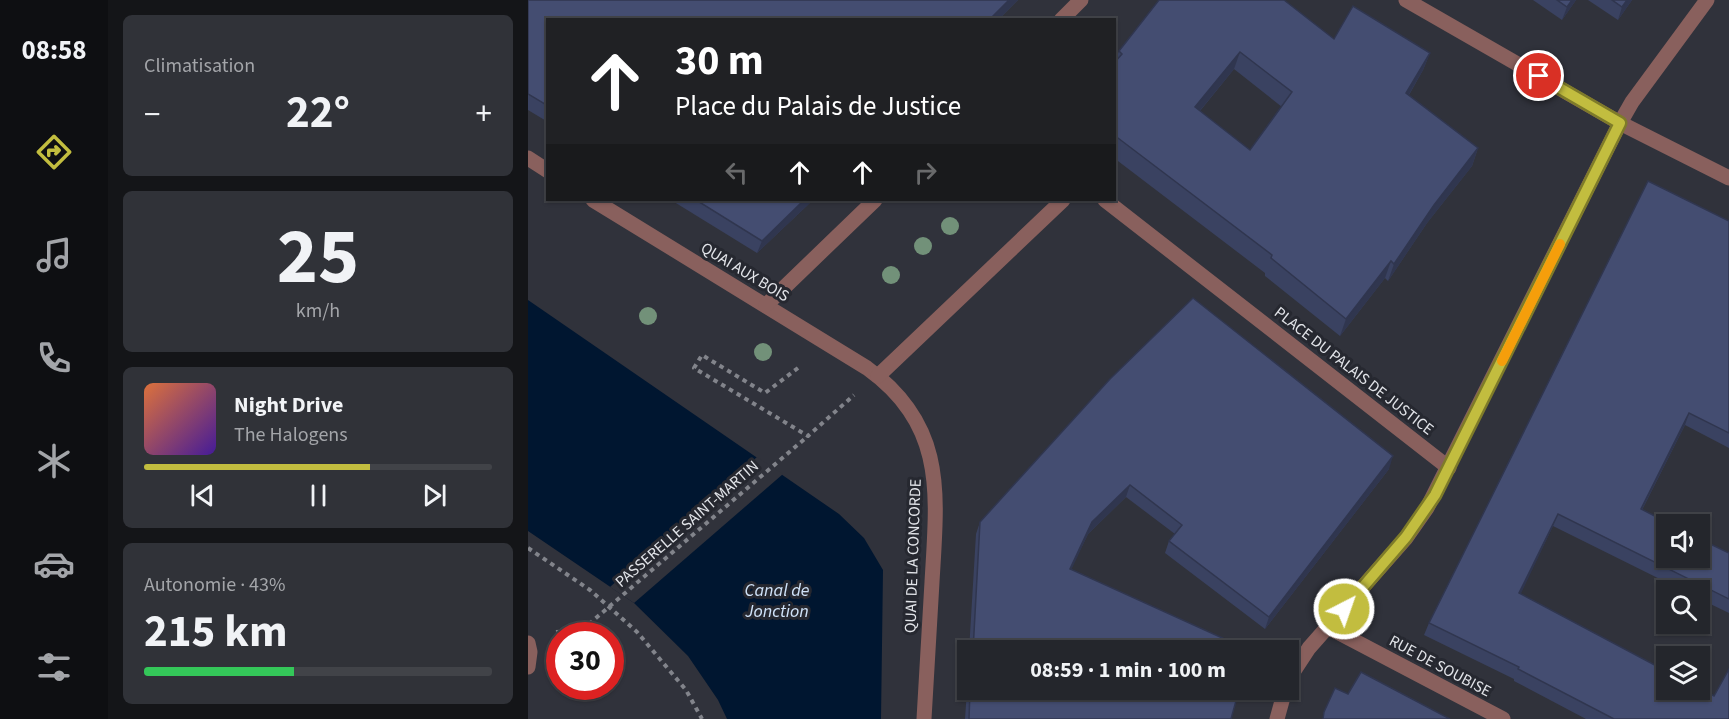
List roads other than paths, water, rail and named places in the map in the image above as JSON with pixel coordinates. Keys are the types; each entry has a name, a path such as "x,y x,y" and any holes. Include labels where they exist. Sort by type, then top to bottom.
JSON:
{"street":[{"path":"1063,18 1081,0"},
{"path":"1406,0 1620,123 1729,178"},
{"path":"1299,662 1418,522 1449,468 1620,123 1632,102 1707,0"},
{"path":"528,158 546,170"},
{"name":"QUAI AUX BOIS","path":"595,201 878,376"},
{"path":"766,305 874,201"},
{"path":"878,376 1062,201"},
{"name":"PLACE DU PALAIS DE JUSTICE","path":"1106,201 1449,468"},
{"name":"QUAI DE LA CONCORDE","path":"878,376 896,392 915,418 922,432 934,474 934,540 924,719"},
{"name":"RUE DE SOUBISE","path":"1328,627 1503,719"},
{"path":"528,644 530,652 528,667"},
{"path":"1277,719 1282,700"}],"water":[{"name":"Canal de Jonction","path":"528,300 839,514 864,538 883,570 881,719 727,719 718,700 688,656 634,603 528,531"}]}
